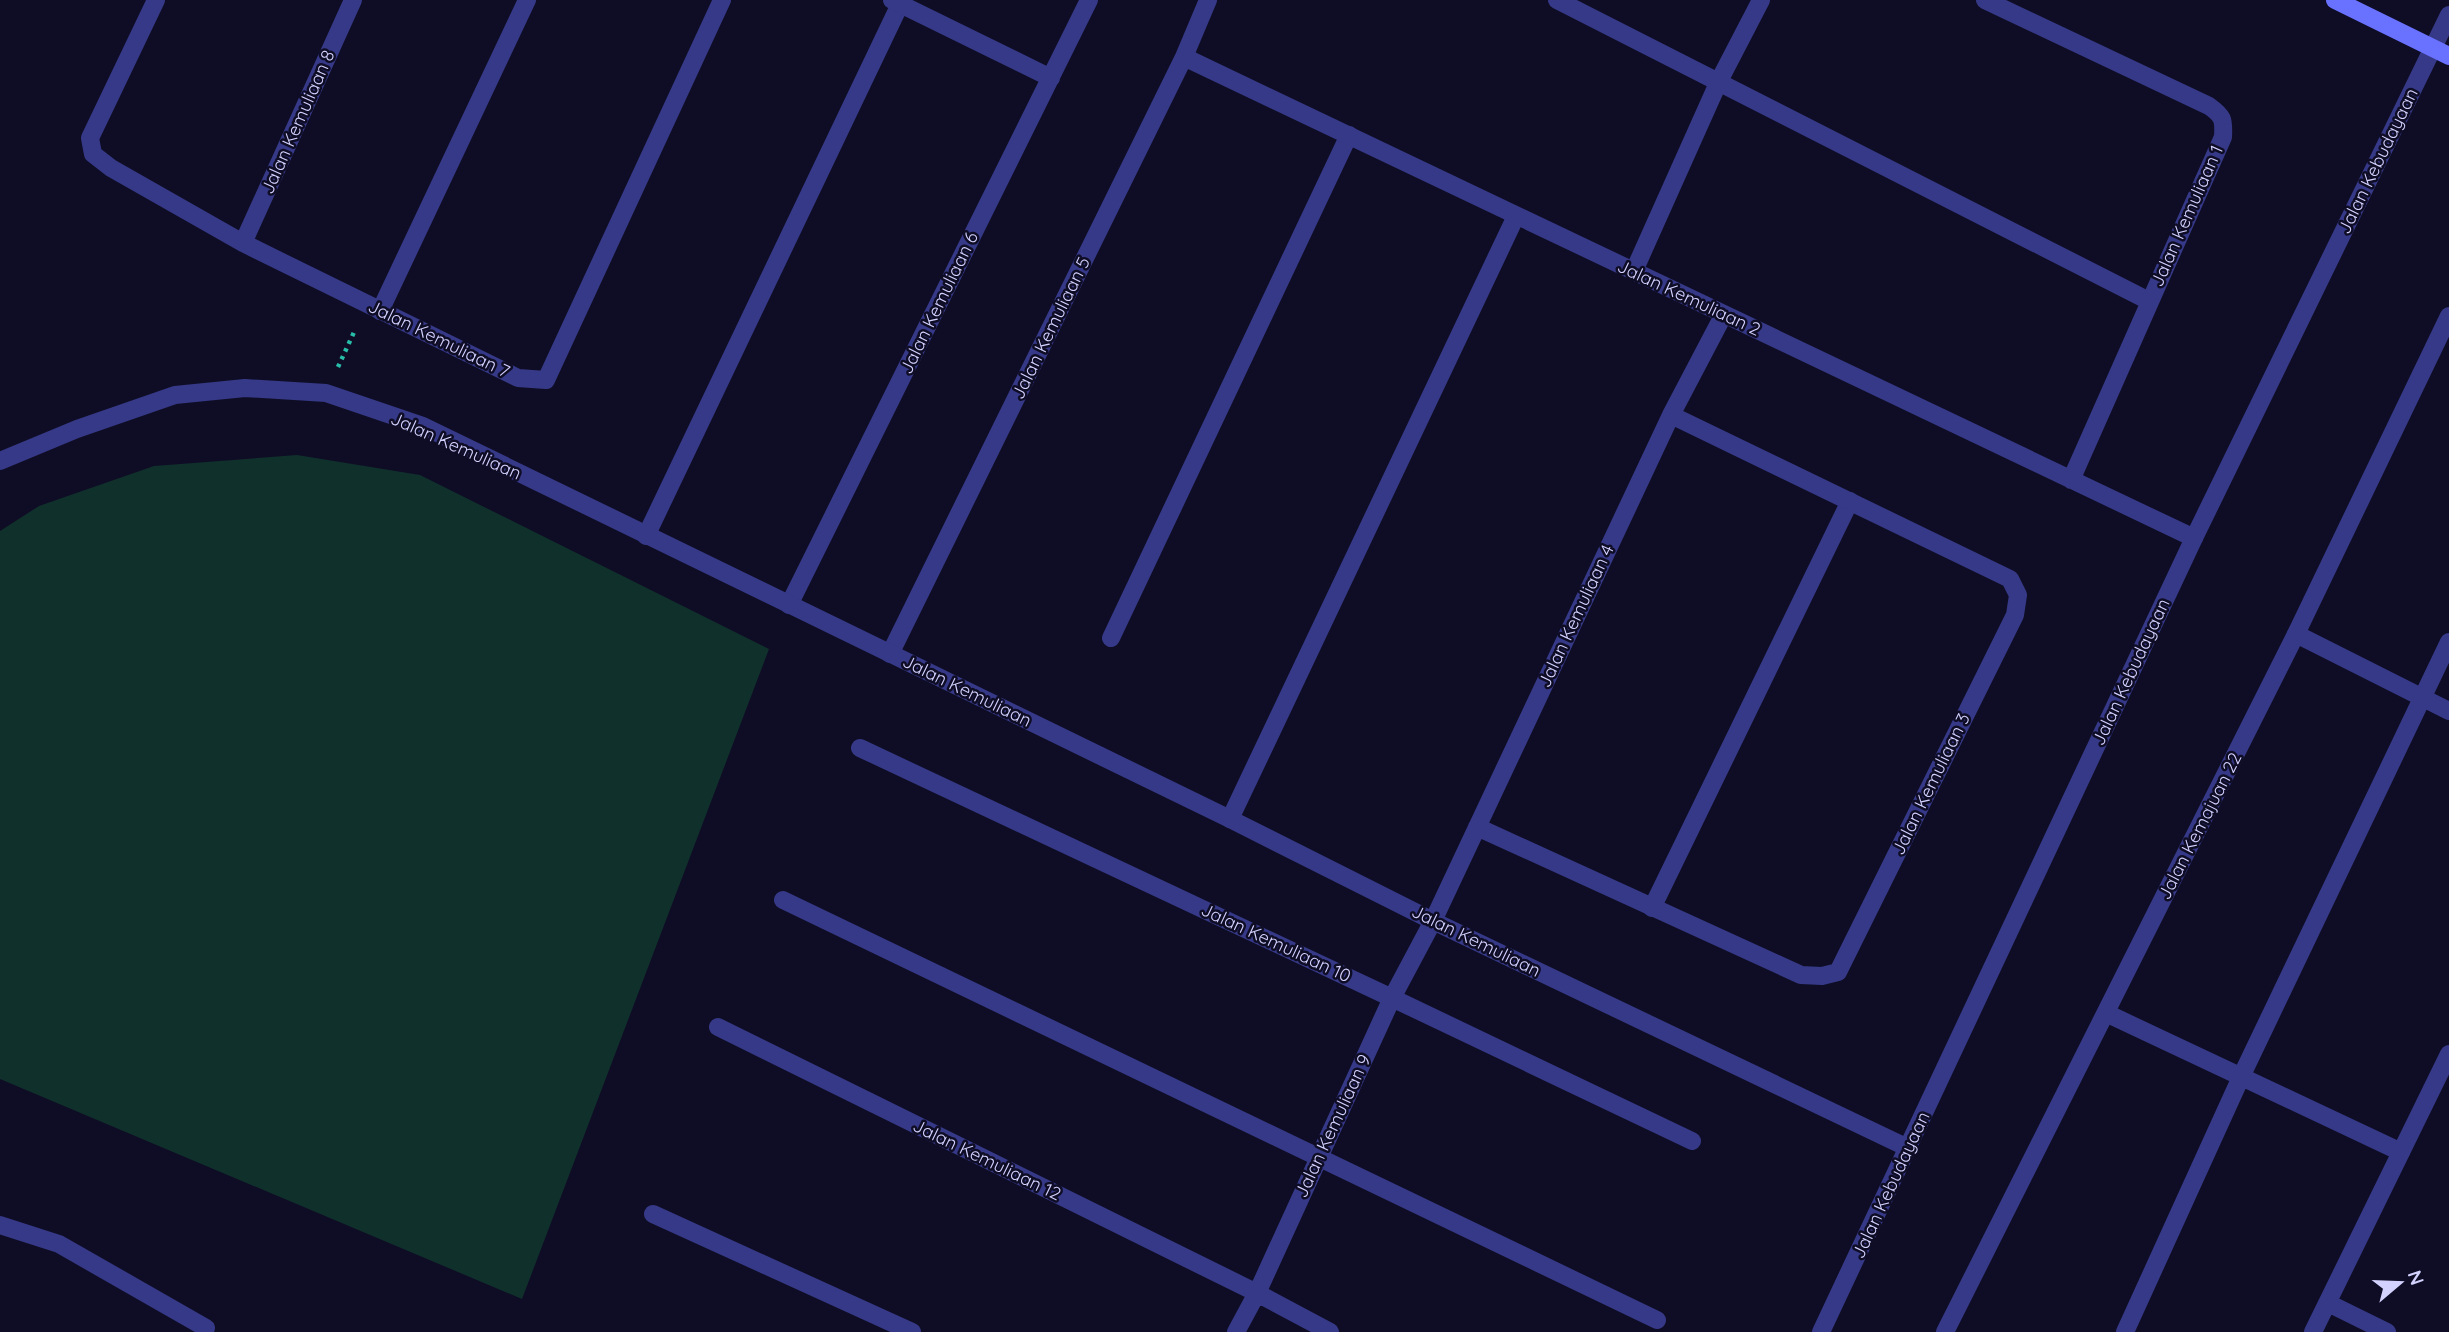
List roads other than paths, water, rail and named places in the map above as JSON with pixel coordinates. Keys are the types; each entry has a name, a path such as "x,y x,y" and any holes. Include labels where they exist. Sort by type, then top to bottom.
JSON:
{"main road":[{"path":"2335,0 2441,52"}],"street":[{"name":"Jalan Kemuliaan 7","path":"156,0 90,138 93,154 111,168 243,243 518,378 547,380 722,0"},
{"name":"Jalan Kemuliaan 8","path":"243,243 353,0"},
{"path":"380,311 527,0"},
{"name":"Jalan Kemuliaan 6","path":"789,605 1088,0"},
{"name":"Jalan Kemuliaan 5","path":"890,654 1184,57 1208,0"},
{"path":"1557,0 2149,301"},
{"path":"1634,271 1719,81 1761,0"},
{"name":"Jalan Kemuliaan 1","path":"1985,0 2209,106 2221,115 2223,137 2071,480"},
{"path":"646,536 898,1 1051,78"},
{"name":"Jalan Kebudayaan","path":"1821,1332 2194,538 2441,52 2449,15"},
{"name":"Jalan Kemuliaan 2","path":"1184,57 2194,538"},
{"path":"1111,638 1349,135"},
{"path":"1230,819 1516,216"},
{"name":"Jalan Kemuliaan 4","path":"1433,921 1671,415 1724,314"},
{"name":"Jalan Kemajuan 22","path":"1945,1332 2296,634 2449,316"},
{"name":"Jalan Kemuliaan","path":"0,461 77,429 175,396 245,388 326,393 423,426 1230,819 1433,921 1908,1148"},
{"name":"Jalan Kemuliaan 3","path":"1477,827 1801,975 1822,976 1838,972 2015,615 2018,595 2010,579 1671,415"},
{"path":"1652,908 1850,501"},
{"path":"2296,634 2449,710"},
{"path":"2125,1332 2241,1077 2449,642"},
{"name":"Jalan Kemuliaan 10","path":"860,748 1692,1141"},
{"path":"783,900 1657,1320"},
{"name":"Jalan Kemuliaan 9","path":"1236,1332 1257,1293 1392,998 1433,921"},
{"path":"2106,1013 2401,1152"},
{"name":"Jalan Kemuliaan 12","path":"718,1027 1257,1293 1330,1332"},
{"path":"2313,1332 2449,1054"},
{"path":"653,1214 912,1332"},
{"path":"0,1225 59,1244 205,1328"},
{"path":"2328,1303 2387,1332"}]}
